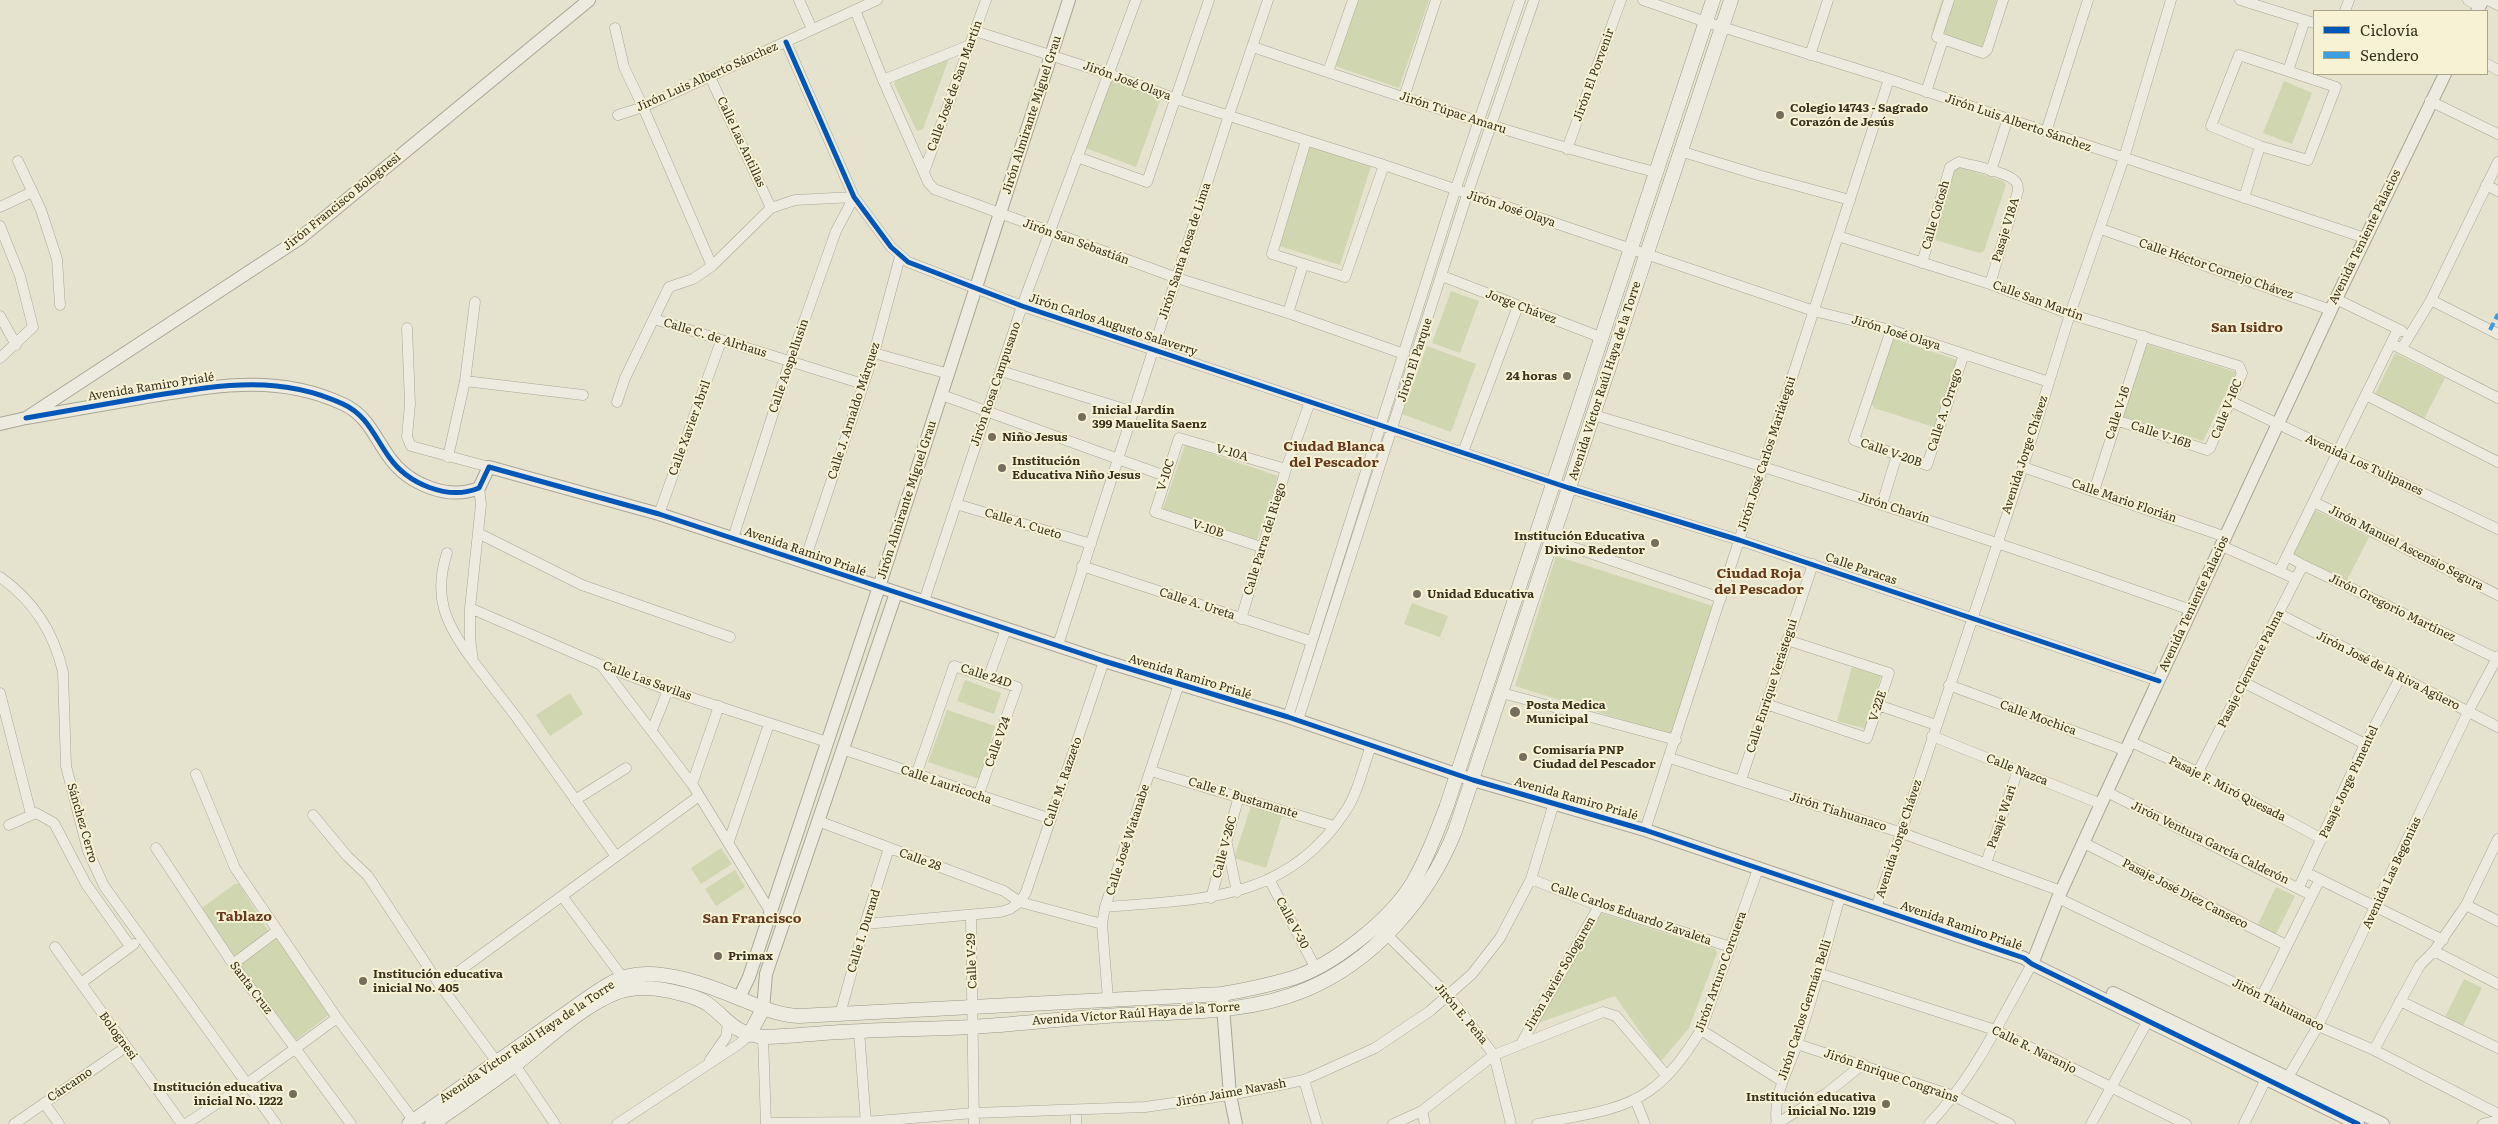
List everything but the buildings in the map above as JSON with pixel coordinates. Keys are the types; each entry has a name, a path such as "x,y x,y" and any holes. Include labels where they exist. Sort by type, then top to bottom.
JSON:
{"main road":[{"name":"Avenida Víctor Raúl Haya de la Torre","path":"412,1122 592,995 623,978 648,974 677,977 739,998 763,1009 788,1016 1222,994 1264,986 1294,977 1335,956 1377,923 1394,906 1414,880 1429,851 1458,775 1555,483 1600,337 1713,0"},
{"name":"Avenida Víctor Raúl Haya de la Torre","path":"432,1124 515,1065 568,1023 601,1001 628,989 653,988 697,999 708,1004 728,1024 749,1035 763,1037 973,1027 1224,1009 1260,1003 1304,990 1346,967 1385,935 1407,912 1434,875 1452,838 1474,780 1731,0"},
{"path":"728,1024 729,1008 739,998"},
{"path":"749,1035 763,1009"}],"street":[{"name":"Jirón Francisco Bolognesi","path":"0,424 26,418 299,239 589,0"},
{"path":"799,0 812,29"},
{"name":"Jirón Luis Alberto Sánchez","path":"618,116 710,77 877,0"},
{"name":"Calle José de San Martín","path":"924,172 986,0"},
{"name":"Jirón Almirante Miguel Grau","path":"739,998 748,982 949,374 999,214 1070,0"},
{"name":"Jirón Rosa Campusano","path":"924,600 1022,306 1136,0"},
{"path":"1077,157 1147,182 1209,0"},
{"name":"Jirón Santa Rosa de Lima","path":"1058,644 1228,115 1253,48 1268,0"},
{"path":"1328,72 1353,0"},
{"path":"1404,97 1436,0"},
{"name":"Jirón El Parque","path":"1293,719 1311,641 1382,426 1455,191 1520,0"},
{"name":"Jirón El Parque","path":"1293,719 1393,429 1467,195 1534,0"},
{"name":"Jirón El Porvenir","path":"1567,149 1621,0"},
{"name":"Jirón Luis Alberto Sánchez","path":"1643,0 1706,22 2008,118 2365,238"},
{"path":"1810,55 1828,0"},
{"path":"1949,0 1937,35 1938,39 1986,52 2003,0"},
{"path":"2046,132 2088,0"},
{"name":"Avenida Jorge Chávez","path":"1876,908 2023,467 2070,314 2101,229 2172,0"},
{"path":"2240,0 2310,22 2288,71"},
{"path":"2468,0 2482,4 2498,5"},
{"name":"Jirón San Sebastián","path":"856,10 883,80 924,172 934,189 1177,278 1288,313 1404,354"},
{"path":"614,28 624,67 712,266"},
{"name":"Jirón José Olaya","path":"975,31 1052,55 1176,99 1384,166 1467,195 1630,247 1647,255 1814,311 1891,330 2049,382"},
{"path":"1926,92 1943,40"},
{"name":"Jirón Carlos Augusto Salaverry","path":"786,42 854,197 900,257 920,267 1022,306 1555,483"},
{"path":"883,80 970,45"},
{"name":"Jirón Túpac Amaru","path":"1253,48 1490,126 1655,172"},
{"path":"2239,56 2336,87 2308,160 2260,146 2211,126 2239,56"},
{"name":"Avenida Teniente Palacios","path":"1929,1124 1954,1096 1995,1030 2030,960 2333,304 2443,75"},
{"name":"Calle Las Antillas","path":"710,77 771,208"},
{"name":"Jirón José Carlos Mariátegui","path":"1645,830 1676,740 1889,79"},
{"path":"2430,101 2498,134"},
{"path":"1991,172 2008,118"},
{"path":"1306,141 1272,254 1303,265 1345,277 1384,166"},
{"path":"2244,198 2260,146"},
{"path":"1680,151 1850,200"},
{"path":"18,162 41,210 57,259 60,304"},
{"name":"Calle Cotosh","path":"1922,263 1950,167 1959,162 1991,172"},
{"path":"2402,348 2431,300 2498,162"},
{"name":"Pasaje V18A","path":"1990,284 2018,190 2013,178 1991,172"},
{"path":"2486,185 2498,191"},
{"path":"0,207 32,192"},
{"path":"617,402 625,378 669,287 694,279 712,266 771,208 795,200 854,197"},
{"name":"Calle Aospellusin","path":"733,538 790,361 836,231 854,197"},
{"path":"0,226 20,276 33,327 0,358"},
{"name":"Calle Héctor Cornejo Chávez","path":"2101,229 2333,304 2410,334"},
{"name":"Calle San Martín","path":"1838,236 1990,284 2070,314 2239,366"},
{"name":"Calle J. Arnaldo Márquez","path":"804,563 874,353 900,257"},
{"path":"1288,313 1303,265"},
{"name":"Jorge Chávez","path":"1442,276 1600,337"},
{"path":"2431,300 2498,334"},
{"path":"448,457 465,381 475,302"},
{"path":"1463,452 1518,306"},
{"path":"0,316 16,345"},
{"name":"Calle C. de Alrhaus","path":"654,319 863,384"},
{"path":"407,328 410,404 406,438 411,446 489,467 479,488 481,504 470,608 470,638 473,661"},
{"path":"2280,570 2398,329"},
{"name":"Calle V-20B","path":"1891,330 1854,440 1927,465"},
{"name":"Calle V-16","path":"2094,491 2144,336"},
{"name":"Calle Xavier Abril","path":"658,514 721,341"},
{"path":"2391,344 2498,398"},
{"path":"874,353 949,374"},
{"name":"Calle A. Orrego","path":"1927,465 1964,354"},
{"name":"Calle V-16C","path":"2207,450 2213,445 2242,373 2239,366"},
{"path":"1001,371 1134,412"},
{"path":"465,381 583,395"},
{"name":"Avenida Ramiro Prialé","path":"26,418 207,387 236,384 286,386 320,395 357,412 369,425 390,458 421,484 444,493 468,493 479,488"},
{"path":"942,395 1166,476"},
{"path":"2366,395 2498,462"},
{"name":"Avenida Los Tulipanes","path":"2230,401 2498,529"},
{"name":"Calle Parra del Riego","path":"1241,619 1286,469 1310,402"},
{"name":"Jirón Chavín","path":"1594,415 1763,466 1997,541 2191,610"},
{"name":"Calle V-16B","path":"2116,420 2207,450"},
{"name":"V-10A","path":"1179,438 1286,469"},
{"name":"V-10C","path":"1155,512 1179,438"},
{"path":"1882,504 1897,455"},
{"name":"Avenida Ramiro Prialé","path":"489,467 658,514 804,563 924,600 1006,629 1058,644 1104,661 1293,719 1458,775 1645,830 2030,960 2285,1082 2383,1124"},
{"name":"Calle Mario Florián","path":"2023,467 2094,491 2224,541 2296,579"},
{"name":"Calle Paracas","path":"1555,483 1739,540 2159,681"},
{"name":"Jirón Manuel Ascensio Segura","path":"2314,502 2498,595"},
{"name":"Calle A. Cueto","path":"956,504 1091,544"},
{"name":"V-10B","path":"1155,512 1262,547"},
{"path":"478,533 582,585 730,636"},
{"path":"1552,540 1721,598"},
{"path":"446,553 440,580 442,606 453,632 615,856"},
{"name":"Jirón Gregorio Martínez","path":"2287,556 2498,658"},
{"name":"Calle Enrique Verástegui","path":"1741,780 1812,564"},
{"name":"Pasaje Clemente Palma","path":"2198,772 2245,683 2303,565"},
{"name":"Calle A. Ureta","path":"1082,566 1311,641"},
{"name":"Sánchez Cerro","path":"0,578 34,608 55,642 63,672 66,766 88,851 104,886 245,1085 276,1124"},
{"name":"Jirón Almirante Miguel Grau","path":"763,1009 766,974 896,592"},
{"name":"Calle Las Savilas","path":"470,608 599,664 668,690 827,742"},
{"name":"Jirón José de la Riva Agüero","path":"2278,614 2498,727"},
{"path":"989,676 1006,629"},
{"name":"V-22E","path":"1766,704 1867,738 1889,673 1788,640"},
{"name":"Avenida Las Begonias","path":"2285,1082 2318,1026 2377,906 2468,712 2498,658"},
{"name":"Calle M. Razzeto","path":"1020,902 1026,892 1104,661"},
{"path":"599,664 692,784 729,841 770,911"},
{"name":"Calle 24D","path":"916,775 954,666 1018,687"},
{"name":"Pasaje Jorge Pimentel","path":"2299,887 2365,744 2400,678"},
{"path":"2245,683 2365,744"},
{"name":"Calle José Watanabe","path":"1108,999 1102,924 1105,906 1179,684"},
{"name":"Calle Mochica","path":"1950,685 2129,746"},
{"name":"Calle V24","path":"978,796 1018,687"},
{"path":"652,730 668,690"},
{"path":"0,693 31,814"},
{"path":"1502,693 1676,740"},
{"path":"1878,705 1936,725"},
{"path":"692,784 719,706"},
{"path":"729,841 769,724"},
{"name":"Calle Nazca","path":"1932,736 2101,804"},
{"path":"1105,906 1211,898 1237,892 1270,880 1303,858 1334,826 1352,798 1371,746"},
{"name":"Pasaje F. Miró Quesada","path":"2129,746 2198,772 2322,839"},
{"name":"Calle Lauricocha","path":"842,749 1051,820"},
{"name":"Jirón Tiahuanaco","path":"1670,758 1902,833 1986,863 2059,894 2318,1026 2374,1050 2498,1114"},
{"path":"575,800 626,768"},
{"name":"Pasaje Wari","path":"1986,863 2018,770"},
{"name":"Calle E. Bustamante","path":"1151,771 1334,826"},
{"path":"196,774 235,868 336,1018 412,1122"},
{"name":"Jirón Ventura García Calderón","path":"2108,792 2311,894"},
{"path":"440,985 699,796"},
{"name":"Calle V-26C","path":"1211,898 1238,796"},
{"name":"Jirón Jaime Navash","path":"766,1124 974,1119 1145,1107 1230,1095 1304,1080 1375,1048 1430,1011 1472,974 1500,938 1531,879 1554,803"},
{"path":"9,825 36,813 54,823 86,884 130,946"},
{"path":"313,815 347,856 368,876 440,985 497,1062"},
{"name":"Calle 28","path":"818,821 1004,890 1020,902 1102,924"},
{"path":"2374,1050 2420,965 2434,951 2466,905 2498,839"},
{"path":"1226,840 1237,892"},
{"name":"Pasaje José Díez Canseco","path":"2084,844 2286,945"},
{"name":"Santa Cruz","path":"156,848 233,964 351,1124"},
{"name":"Calle I. Durand","path":"840,1014 865,924 889,848"},
{"name":"Jirón Arturo Corcuera","path":"1538,1124 1608,1109 1635,1099 1648,1092 1667,1076 1690,1048 1701,1030 1758,869"},
{"name":"Jirón Ventura García Calderón","path":"2307,873 2377,906 2442,940"},
{"name":"Calle Carlos Eduardo Zavaleta","path":"1531,879 1599,906 1731,947"},
{"path":"2262,996 2320,879"},
{"name":"Calle V-30","path":"1270,880 1315,967"},
{"path":"562,896 623,978"},
{"name":"Jirón Carlos Germán Belli","path":"1777,1124 1776,1112 1782,1081 1797,1044 1840,897"},
{"path":"865,924 1000,912 1010,909 1020,902"},
{"path":"2466,905 2498,921"},
{"name":"Jirón Javier Sologuren","path":"1522,1042 1599,906"},
{"name":"Calle V-29","path":"971,915 974,1119"},
{"name":"Jirón E. Peña","path":"1377,923 1385,935 1448,995 1494,1055 1511,1124"},
{"path":"233,964 277,931"},
{"path":"80,983 141,939"},
{"name":"Bolognesi","path":"55,946 126,1047 184,1124"},
{"path":"2434,951 2498,984"},
{"name":"Calle R. Naranjo","path":"1818,973 1995,1030 2186,1124"},
{"path":"1222,994 1230,1095 1236,1124"},
{"path":"2400,1001 2498,1048"},
{"path":"1393,1124 1422,1111 1494,1055 1522,1042 1603,1012 1609,1012 1616,1016 1667,1076"},
{"path":"2091,1124 2150,1016"},
{"path":"184,1124 245,1085 336,1018"},
{"path":"706,1065 726,1037 728,1024"},
{"path":"1701,1030 1782,1081"},
{"path":"859,1031 865,1123"},
{"path":"617,1124 740,1044 749,1035"},
{"path":"763,1037 766,1124"},
{"name":"Jirón Enrique Congrains","path":"1797,1044 1863,1064 1954,1096 2010,1124"},
{"name":"Cárcamo","path":"14,1124 126,1047"},
{"path":"1777,1124 1827,1093 1863,1064"},
{"path":"515,1065 555,1124"},
{"path":"2244,1124 2268,1074"},
{"path":"1304,1080 1317,1124"},
{"name":"Avenida Ramiro Prialé","path":"2285,1082 2358,1124"},
{"path":"1635,1099 1645,1124"},
{"path":"44,1103 59,1124"},
{"path":"1076,1111 1076,1124"},
{"path":"1422,1111 1425,1124"},
{"path":"2483,1124 2498,1120"}],"green space":[{"path":"1356,0 1429,0 1399,88 1335,66"},
{"path":"1942,0 1997,0 1982,47 1932,31"},
{"path":"944,57 948,61 923,129 917,131 894,84 897,79"},
{"path":"1115,81 1161,98 1136,167 1083,147 1111,82"},
{"path":"2284,81 2312,93 2292,144 2263,133"},
{"path":"1308,143 1372,163 1340,265 1279,246"},
{"path":"1957,166 2003,181 2006,185 1984,251 1980,253 1935,240 1934,237 1954,168"},
{"path":"1451,291 1479,301 1460,353 1432,343"},
{"path":"1895,339 1957,360 1934,427 1874,408 1871,402 1891,342"},
{"path":"2147,344 2236,372 2203,441 2121,416"},
{"path":"1427,346 1476,364 1451,432 1402,414"},
{"path":"2395,353 2445,378 2424,419 2375,394"},
{"path":"1185,445 1278,476 1257,540 1163,509"},
{"path":"2309,507 2369,537 2347,580 2287,551"},
{"path":"1556,556 1713,606 1671,735 1515,686"},
{"path":"1412,603 1448,616 1440,637 1404,624"},
{"path":"1852,667 1881,676 1866,729 1837,721"},
{"path":"965,680 1001,693 994,714 957,701"},
{"path":"570,693 583,714 550,736 536,715"},
{"path":"947,710 995,726 980,779 928,762"},
{"path":"1251,806 1282,816 1266,868 1234,858"},
{"path":"721,848 732,864 701,884 691,868"},
{"path":"735,870 745,887 716,906 705,889"},
{"path":"235,884 239,884 269,932 235,957 232,956 203,911 203,907"},
{"path":"2276,887 2295,896 2275,936 2257,926"},
{"path":"1598,912 1715,949 1717,953 1689,1028 1662,1060 1659,1059 1615,996 1535,1024"},
{"path":"274,939 278,939 329,1015 296,1040 240,967 240,964"},
{"path":"2464,979 2482,988 2462,1028 2444,1019"}],"marked path":[{"path":"2490,330 2498,314"}],"cycle path":[{"path":"786,42 854,197 891,247 908,262 1022,306 1569,488 1739,540 2159,681"},
{"path":"26,418 221,386 270,385 318,394 343,404 358,414 397,467 429,488 455,492 467,492 479,488 489,467 659,514 1104,661 1288,717 1473,780 1645,830 2024,958 2032,964 2358,1124"}],"place":[{"name":"Colegio 14743 - Sagrado Corazón de Jesús","path":"1780,115"},
{"name":"24 horas","path":"1567,376"},
{"name":"Inicial Jardín 399 Mauelita Saenz","path":"1082,417"},
{"name":"Niño Jesus","path":"992,437"},
{"name":"Institución Educativa Niño Jesus","path":"1002,468"},
{"name":"Institución Educativa Divino Redentor","path":"1655,543"},
{"name":"Unidad Educativa","path":"1417,594"},
{"name":"Posta Medica Municipal","path":"1515,712"},
{"name":"Comisaría PNP Ciudad del Pescador","path":"1523,757"},
{"name":"Primax","path":"718,956"},
{"name":"Institución educativa inicial No. 405","path":"363,981"},
{"name":"Institución educativa inicial No. 1222","path":"293,1094"},
{"name":"Institución educativa inicial No. 1219","path":"1886,1104"}],"district":[{"name":"San Isidro","path":"2247,328"},
{"name":"Ciudad Blanca del Pescador","path":"1334,456"},
{"name":"Ciudad Roja del Pescador","path":"1759,582"},
{"name":"Tablazo","path":"244,917"},
{"name":"San Francisco","path":"752,919"}]}
